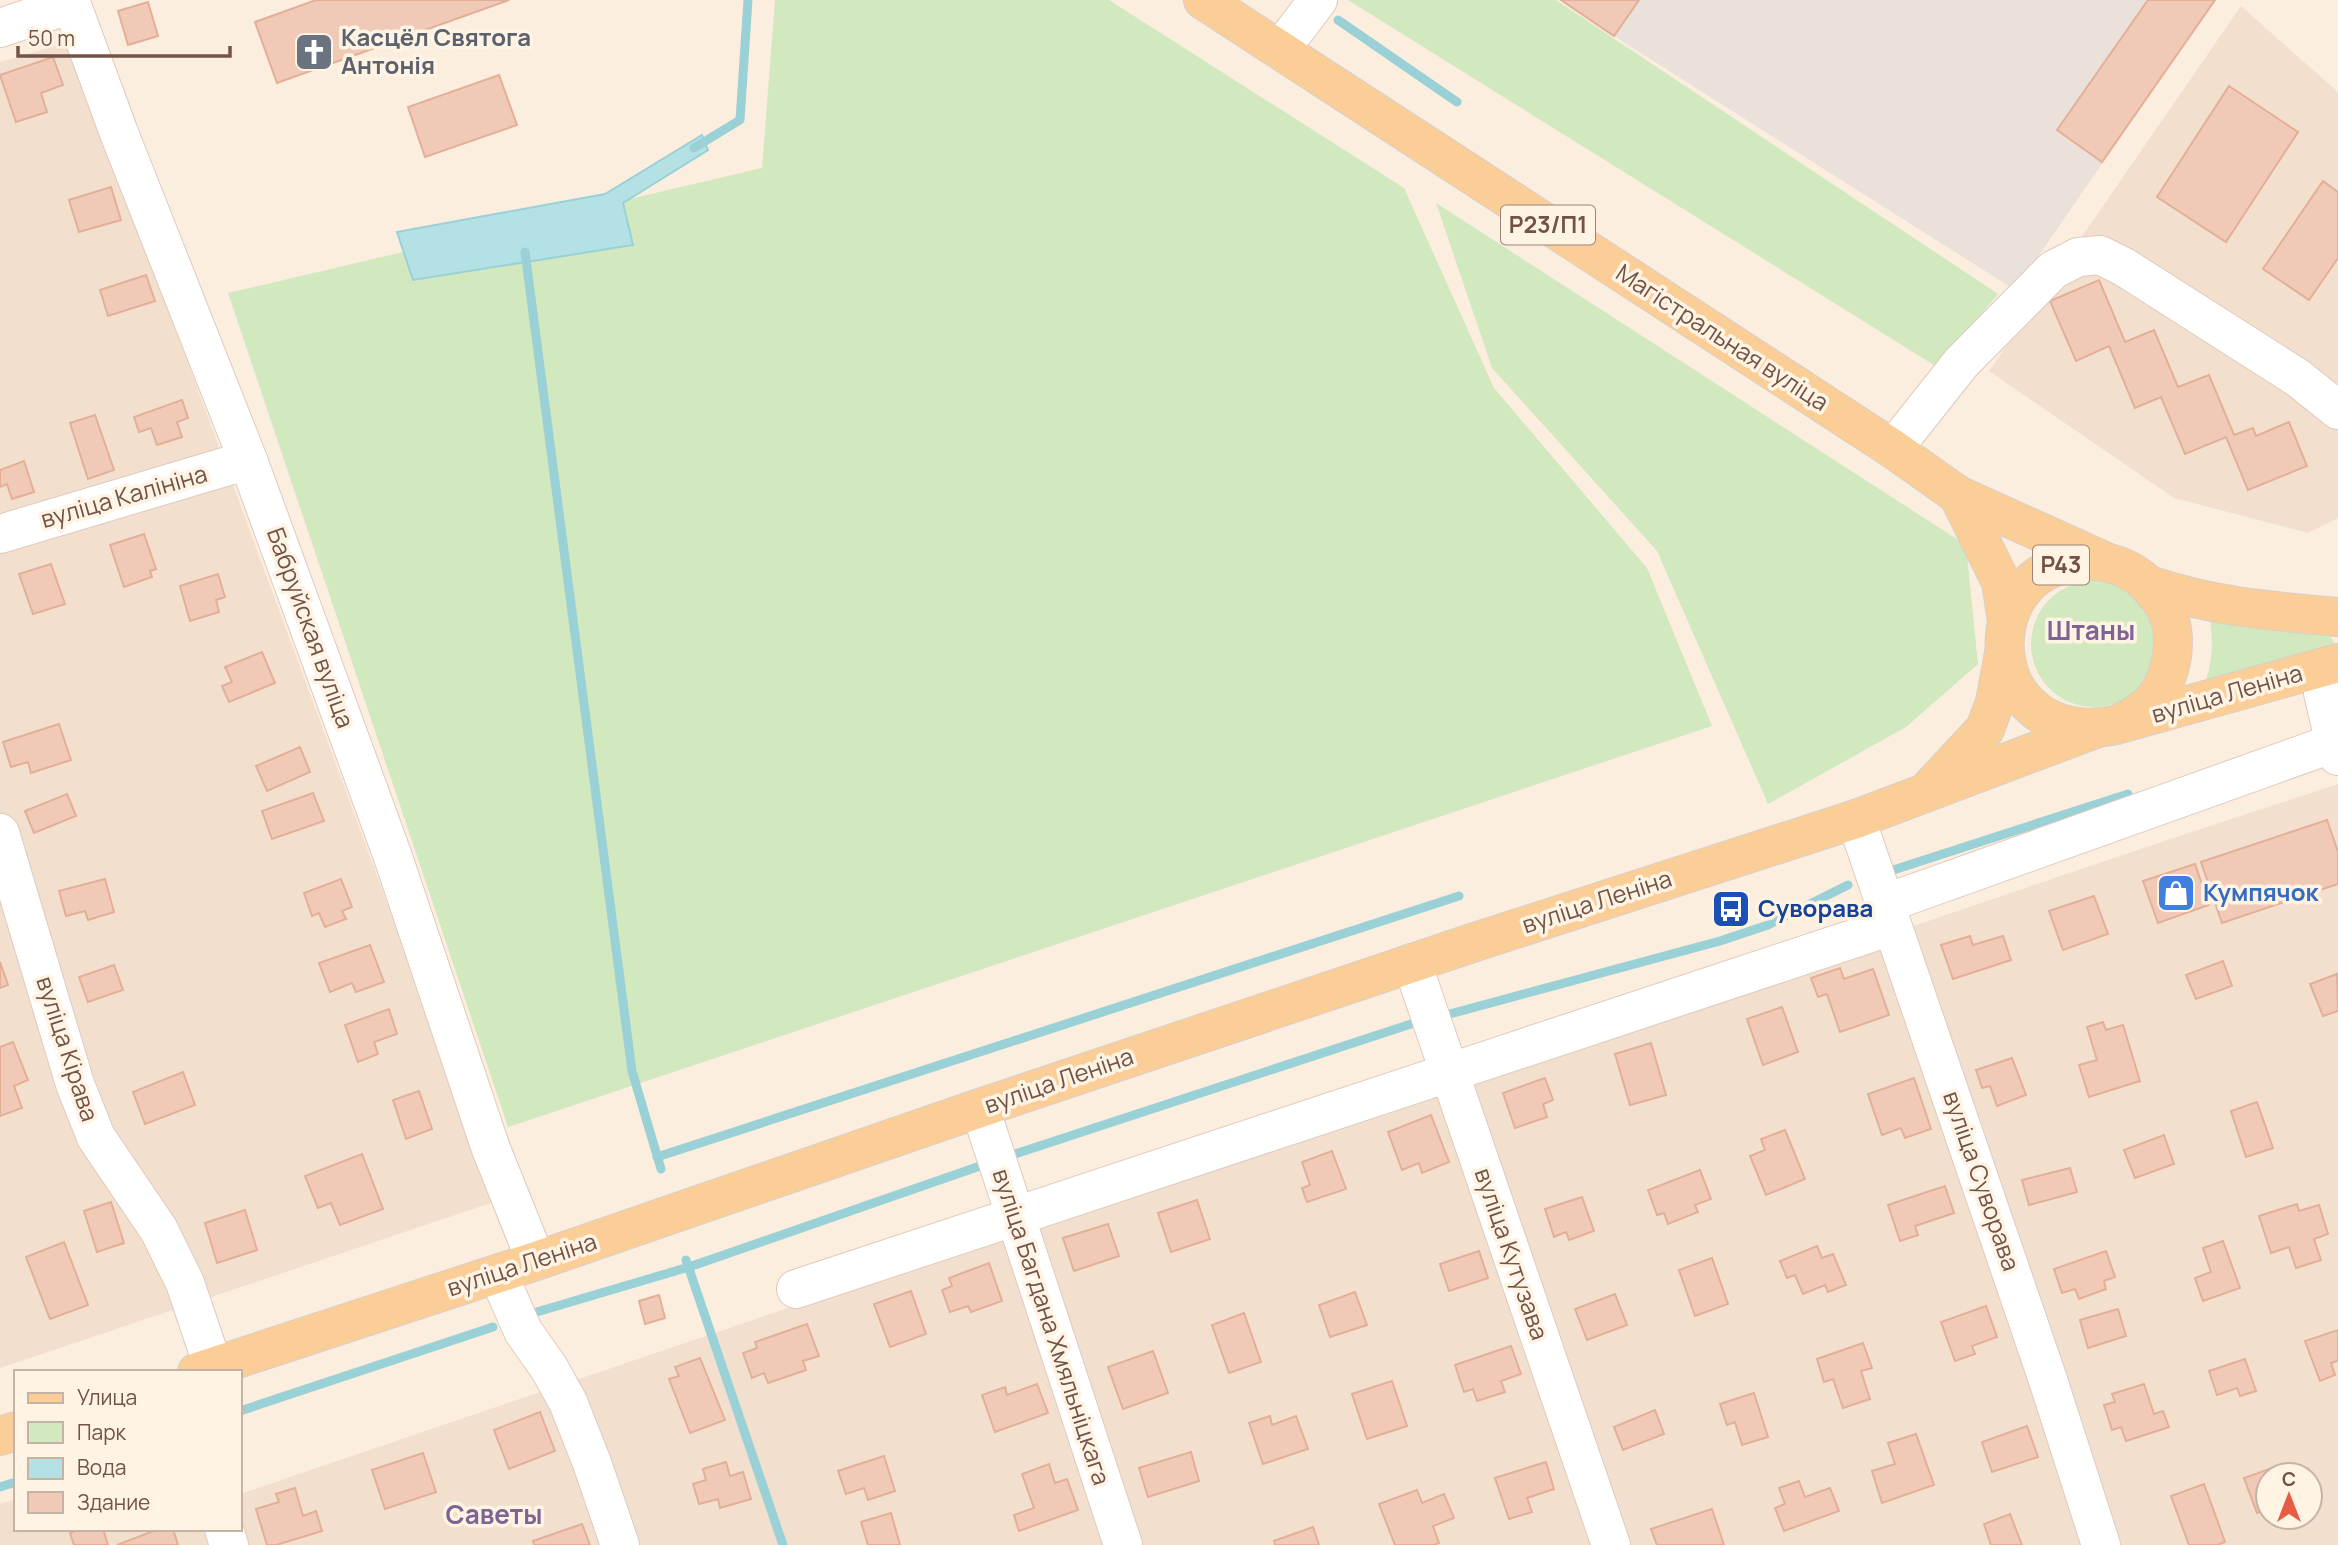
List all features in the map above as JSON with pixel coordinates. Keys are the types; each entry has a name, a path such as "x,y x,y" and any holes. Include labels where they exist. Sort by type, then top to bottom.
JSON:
{"main road":[{"name":"Магістральная вуліца","path":"1203,0 1894,449 1958,495 2104,561"},
{"name":"Магістральная вуліца","path":"1958,495 2000,582 2005,636"},
{"name":"Р43","path":"2079,560 2104,561 2128,569 2149,585 2165,608 2173,635 2171,664 2160,690 2141,711 2106,727 2073,727 2052,721 2033,709 2019,693 2009,673 2005,636 2017,598 2044,573 2079,560"},
{"name":"Р43","path":"2149,585 2186,597 2247,609 2338,617"},
{"name":"вуліца Леніна","path":"1922,795 1985,729 1995,702 2005,636"},
{"name":"вуліца Леніна","path":"205,1369 498,1274 1412,963 1856,819 2106,727 2338,665"}],"street":[{"path":"1280,50 1318,0"},
{"path":"0,28 71,2"},
{"name":"Бабруйская вуліца","path":"71,2 119,133 248,460 393,857 491,1149 536,1261"},
{"path":"1894,449 1961,363 2053,270 2078,257 2100,255 2124,267 2298,378 2338,410"},
{"name":"вуліца Калініна","path":"0,534 248,460"},
{"path":"796,1289 1449,1073 1888,915 2336,749 2323,693 2327,681 2338,665"},
{"name":"вуліца Суворава","path":"1856,819 2035,1338 2101,1545"},
{"name":"вуліца Кірава","path":"0,833 75,1084 96,1137 159,1230 185,1283 205,1369"},
{"name":"вуліца Кутузава","path":"1412,963 1611,1545"},
{"name":"вуліца Багдана Хмяльніцкага","path":"980,1108 1123,1545"},
{"path":"498,1274 523,1331 550,1368 568,1402 620,1545"}],"shaded area":[{"path":"1561,0 2215,0 2015,290"},
{"path":"2241,6 2338,92 2338,518 2308,533 2174,498 1989,371"},
{"path":"66,43 101,127 497,1201 0,1368 0,62"},
{"path":"2338,784 2338,1545 0,1545 0,1504 14,1500 14,1531 242,1531 242,1493"}],"green space":[{"path":"775,0 1109,0 1404,188 1494,388 1647,568 1712,726 508,1127 228,293 762,168"},
{"path":"1348,0 1556,0 1998,294 1937,367"},
{"path":"1436,203 1966,545 1978,664 1906,727 1768,804 1657,551 1492,368"},
{"path":"2094,581 2118,586 2138,600 2152,620 2157,644 2152,668 2138,688 2118,702 2094,707 2070,702 2050,688 2036,668 2031,644 2036,620 2050,600 2070,586"},
{"path":"2208,608 2329,634 2337,648 2205,683 2212,646"}],"water":[{"path":"702,135 708,150 623,203 633,245 413,280 397,232 605,194"}],"building":[{"name":"Касцёл Святога Антонія","path":"316,0 509,0 277,83 255,22"},
{"path":"1561,0 1639,0 1614,36"},
{"path":"2148,0 2215,0 2102,162 2057,130"},
{"path":"148,2 158,36 128,45 118,11"},
{"path":"53,57 63,85 41,93 47,112 16,122 0,75"},
{"path":"499,75 517,125 425,157 408,107"},
{"path":"2229,86 2298,132 2226,242 2157,197"},
{"path":"2323,181 2338,192 2338,258 2309,300 2263,269"},
{"path":"111,187 121,220 79,232 69,200"},
{"path":"146,275 155,301 108,316 100,290"},
{"path":"2099,280 2125,342 2154,330 2178,387 2209,375 2234,435 2253,428 2256,436 2289,422 2307,466 2248,490 2226,437 2185,454 2161,397 2135,408 2109,346 2076,361 2050,301"},
{"path":"182,400 188,418 177,422 182,437 157,445 151,428 139,432 134,417"},
{"path":"95,415 114,470 88,479 70,423"},
{"path":"24,461 34,492 12,499 7,484 0,487 0,470"},
{"path":"144,534 156,569 150,571 152,577 124,587 110,545"},
{"path":"51,564 65,604 33,614 19,574"},
{"path":"218,574 225,597 216,600 219,612 190,621 180,586"},
{"path":"262,652 275,683 229,702 222,686 232,682 225,667"},
{"path":"59,724 71,760 31,773 28,762 11,767 3,742"},
{"path":"300,747 310,772 267,791 256,766"},
{"path":"313,793 324,821 272,839 262,811"},
{"path":"67,794 76,816 34,833 25,811"},
{"path":"2327,820 2338,852 2338,884 2222,923 2201,862"},
{"name":"Кумпячок","path":"2195,864 2209,905 2158,923 2143,881"},
{"path":"105,879 114,912 88,920 85,911 66,916 59,891"},
{"path":"341,879 352,907 342,911 346,919 325,927 319,913 312,916 304,893"},
{"path":"2094,896 2108,934 2063,950 2049,911"},
{"path":"1970,936 1973,945 2003,936 2011,960 1953,979 1941,945"},
{"path":"370,945 384,982 356,992 352,983 330,992 319,963"},
{"path":"2223,961 2232,986 2196,999 2186,975"},
{"path":"0,962 8,985 0,988"},
{"path":"114,965 123,990 88,1002 79,977"},
{"path":"1840,968 1844,979 1873,969 1889,1015 1840,1032 1827,994 1818,997 1811,978"},
{"path":"2337,974 2338,1011 2323,1016 2310,984"},
{"path":"1782,1007 1798,1052 1763,1065 1747,1019"},
{"path":"389,1009 397,1034 374,1042 378,1054 358,1062 345,1025"},
{"path":"2103,1022 2106,1030 2123,1025 2140,1081 2089,1097 2079,1065 2097,1060 2087,1027"},
{"path":"13,1042 28,1080 14,1086 22,1108 0,1116 0,1047"},
{"path":"1651,1043 1666,1095 1630,1105 1615,1054"},
{"path":"2012,1058 2026,1095 1997,1106 1990,1086 1982,1088 1976,1070"},
{"path":"183,1072 195,1105 145,1124 133,1092"},
{"path":"1545,1078 1553,1100 1543,1104 1547,1117 1515,1128 1503,1093"},
{"path":"1914,1078 1931,1129 1905,1138 1901,1128 1882,1135 1868,1094"},
{"path":"419,1091 432,1129 406,1139 393,1100"},
{"path":"2257,1102 2273,1148 2246,1157 2231,1111"},
{"path":"1431,1115 1449,1162 1422,1173 1419,1163 1402,1170 1388,1132"},
{"path":"1785,1130 1805,1179 1766,1195 1750,1156 1765,1150 1761,1139"},
{"path":"2164,1135 2174,1164 2135,1178 2124,1150"},
{"path":"1332,1151 1346,1189 1307,1202 1302,1188 1310,1185 1302,1162"},
{"path":"362,1154 383,1209 340,1225 331,1203 318,1208 305,1176"},
{"path":"2070,1168 2077,1192 2029,1205 2022,1180"},
{"path":"1700,1170 1711,1199 1695,1205 1698,1212 1668,1224 1664,1213 1657,1215 1648,1190"},
{"path":"1945,1186 1954,1213 1915,1226 1918,1235 1900,1241 1888,1205"},
{"path":"1582,1197 1594,1231 1569,1240 1566,1232 1554,1237 1545,1209"},
{"path":"1197,1200 1210,1239 1171,1252 1158,1213"},
{"path":"111,1202 124,1243 97,1252 84,1211"},
{"path":"2297,1204 2299,1211 2319,1205 2328,1234 2314,1239 2321,1260 2296,1268 2289,1247 2271,1253 2259,1216"},
{"path":"245,1210 257,1250 217,1263 205,1223"},
{"path":"1108,1224 1119,1256 1074,1271 1063,1238"},
{"path":"2223,1241 2240,1288 2203,1301 2195,1278 2211,1272 2203,1248"},
{"path":"64,1242 88,1305 50,1319 26,1257"},
{"path":"1817,1246 1822,1258 1833,1254 1846,1285 1828,1292 1825,1285 1803,1294 1795,1275 1787,1278 1780,1261"},
{"path":"1479,1251 1488,1278 1449,1291 1440,1264"},
{"path":"2106,1251 2115,1277 2104,1281 2106,1289 2079,1299 2075,1289 2062,1293 2054,1269"},
{"path":"1712,1258 1728,1304 1695,1316 1679,1270"},
{"path":"989,1263 1002,1301 971,1312 968,1306 950,1312 942,1290 952,1286 949,1278"},
{"path":"911,1291 926,1334 890,1347 874,1304"},
{"path":"1355,1292 1367,1325 1330,1337 1319,1305"},
{"path":"1615,1294 1627,1325 1587,1340 1575,1309"},
{"path":"659,1295 665,1318 645,1324 639,1301"},
{"path":"1986,1306 1997,1337 1972,1346 1975,1354 1955,1361 1941,1322"},
{"path":"2118,1309 2126,1336 2088,1348 2080,1320"},
{"path":"1244,1313 1261,1362 1229,1373 1212,1325"},
{"path":"807,1324 819,1356 803,1361 806,1370 768,1383 764,1373 752,1378 743,1353 757,1348 755,1342"},
{"path":"2338,1330 2338,1361 2331,1363 2335,1375 2320,1381 2305,1341"},
{"path":"1863,1343 1872,1368 1861,1371 1870,1399 1843,1408 1833,1379 1824,1382 1817,1359"},
{"path":"1511,1346 1521,1374 1501,1381 1505,1392 1477,1401 1473,1389 1464,1392 1455,1365"},
{"path":"1153,1351 1168,1393 1123,1409 1108,1367"},
{"path":"700,1358 725,1420 690,1433 669,1379 679,1376 675,1367"},
{"path":"2245,1359 2256,1391 2240,1396 2237,1388 2217,1395 2209,1371"},
{"path":"1392,1381 1407,1426 1367,1439 1352,1394"},
{"path":"1037,1384 1048,1413 995,1432 982,1395 1005,1387 1007,1395"},
{"path":"2144,1384 2154,1414 2163,1411 2169,1427 2126,1441 2121,1427 2112,1430 2104,1405 2115,1402 2112,1394"},
{"path":"1754,1393 1768,1437 1742,1445 1735,1422 1727,1425 1720,1404"},
{"path":"1655,1410 1664,1434 1623,1450 1614,1427"},
{"path":"540,1412 555,1451 509,1469 494,1430"},
{"path":"1270,1416 1272,1425 1296,1416 1308,1449 1263,1464 1249,1423"},
{"path":"2027,1426 2038,1457 1992,1472 1982,1442"},
{"path":"1916,1434 1934,1485 1882,1503 1872,1471 1895,1464 1888,1443"},
{"path":"1191,1452 1199,1481 1148,1497 1139,1468"},
{"path":"423,1453 436,1492 385,1509 372,1470"},
{"path":"884,1456 895,1491 868,1500 864,1488 846,1494 838,1471"},
{"path":"726,1462 730,1476 743,1472 751,1499 720,1508 718,1499 699,1504 693,1484 706,1480 703,1469"},
{"path":"1546,1462 1554,1489 1527,1498 1532,1512 1509,1519 1495,1478"},
{"path":"1049,1464 1055,1483 1067,1479 1078,1510 1019,1531 1014,1515 1034,1508 1022,1474"},
{"path":"2254,1474 2254,1505 2244,1478"},
{"path":"1799,1481 1805,1497 1830,1488 1839,1511 1784,1531 1775,1508 1785,1504 1779,1488"},
{"path":"2204,1484 2225,1542 2217,1545 2189,1545 2171,1496"},
{"path":"295,1488 303,1516 316,1511 322,1531 276,1545 267,1545 256,1509 279,1502 276,1494"},
{"path":"1417,1490 1422,1503 1444,1494 1454,1518 1433,1526 1439,1543 1395,1545 1379,1504"},
{"path":"1712,1509 1724,1545 1657,1545 1651,1529"},
{"path":"891,1513 900,1545 868,1545 861,1522"},
{"path":"2010,1514 2022,1545 1991,1545 1984,1524"},
{"path":"582,1524 590,1545 534,1545 533,1541"},
{"path":"1313,1527 1319,1545 1275,1545 1274,1541"},
{"path":"104,1531 108,1545 74,1545 70,1533"},
{"path":"154,1531 174,1531 178,1545 117,1545"}],"waterway":[{"path":"694,148 740,120 748,0"},
{"path":"1338,20 1457,102"},
{"path":"525,252 632,1071 661,1169"},
{"path":"1884,873 2128,794"},
{"path":"1446,1015 1720,941 1768,925 1848,885"},
{"path":"657,1157 1459,896"},
{"path":"1015,1154 1411,1024"},
{"path":"530,1314 689,1267 980,1166"},
{"path":"686,1260 783,1545"},
{"path":"242,1410 493,1327"},
{"path":"0,1487 14,1483"}],"place":[{"name":"Касцёл Святога Антонія","path":"314,52"},
{"name":"Кумпячок","path":"2176,893"},
{"name":"Суворава","path":"1731,909"}],"district":[{"name":"Штаны","path":"2091,631"},
{"name":"Саветы","path":"494,1515"}]}
